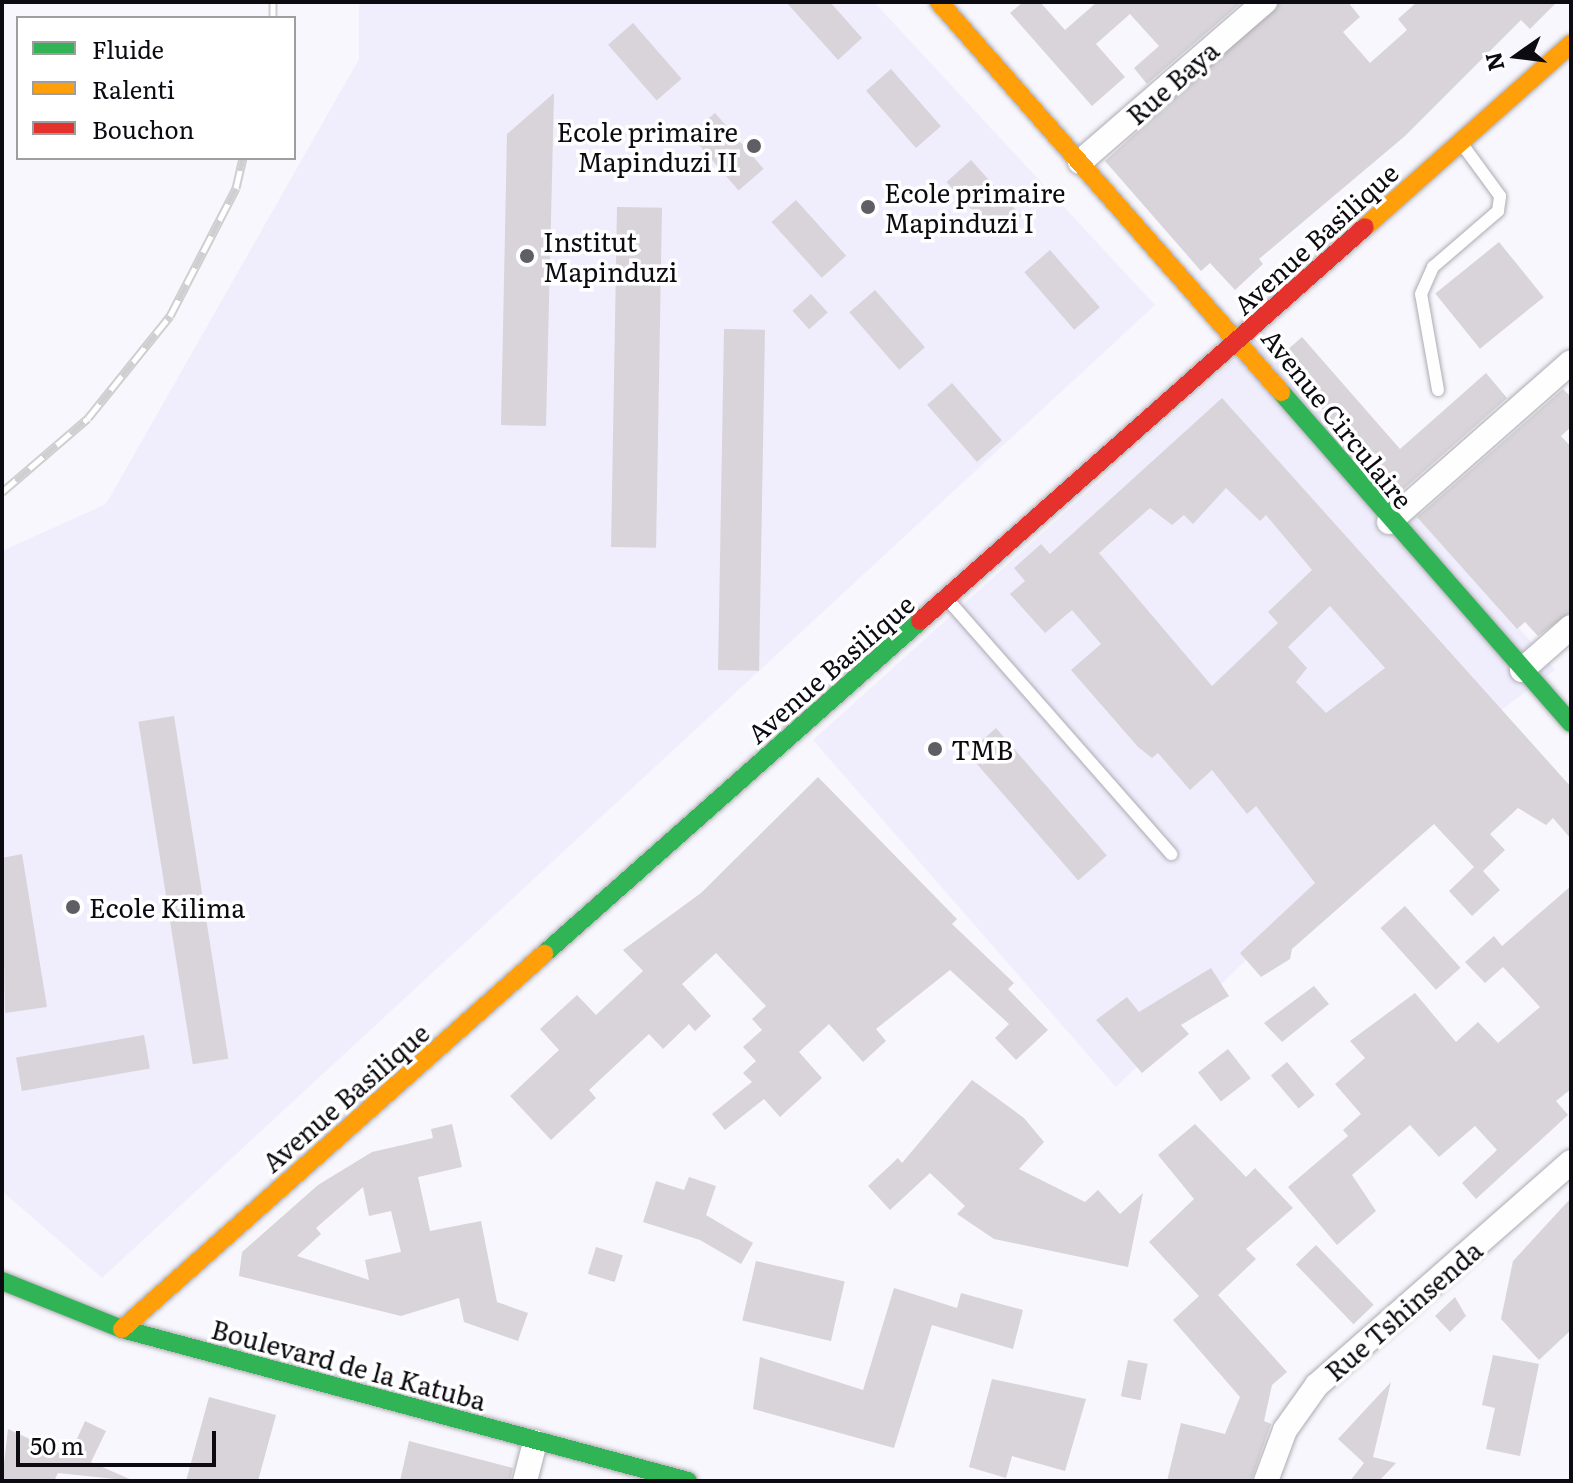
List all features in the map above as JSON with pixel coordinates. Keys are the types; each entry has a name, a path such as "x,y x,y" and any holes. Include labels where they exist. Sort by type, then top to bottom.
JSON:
{"street":[{"name":"Rue Baya","path":"1080,162 1265,2"},
{"name":"Avenue Circulaire","path":"947,5 1080,162 1240,340 1389,522 1571,723"},
{"name":"Avenue Basilique","path":"122,1329 1571,44"},
{"path":"1389,522 1571,362"},
{"path":"1522,670 1571,627"},
{"name":"Rue Tshinsenda","path":"1266,1481 1285,1430 1317,1385 1571,1162"},
{"name":"Boulevard de la Katuba","path":"2,1281 122,1329 688,1481"},
{"path":"525,1481 535,1442"}],"lane":[{"path":"1438,390 1421,294 1433,267 1498,211 1500,196 1461,142"},
{"path":"947,599 1171,854"}],"shaded area":[{"path":"359,2 874,2 1155,305 102,1278 2,1191 2,551 106,504 359,59"},
{"path":"1265,332 1555,670 1504,708 1116,1087 813,740"}],"building":[{"path":"786,2 830,2 862,38 838,60"},
{"path":"1023,2 1040,2 1065,30 1097,2 1242,2 1147,84 1134,68 1159,46 1130,14 1096,44 1125,77 1092,106 1010,13"},
{"path":"1280,2 1348,2 1360,17 1343,32 1370,63 1407,30 1398,19 1417,2 1557,2 1530,29 1521,20 1405,136 1259,259 1263,264 1235,290 1210,263 1201,271 1105,161"},
{"path":"633,23 682,79 657,100 608,45"},
{"path":"891,69 941,126 916,148 866,91"},
{"name":"Institut Mapinduzi","path":"554,93 546,426 501,425 507,134"},
{"path":"715,113 764,169 739,190 690,135"},
{"path":"971,160 1021,216 997,238 946,182"},
{"path":"796,200 846,256 822,278 771,222"},
{"path":"617,207 662,208 656,548 611,547"},
{"path":"1499,242 1544,297 1480,349 1435,294"},
{"path":"1050,250 1100,307 1074,330 1024,272"},
{"path":"875,290 925,347 899,370 849,312"},
{"path":"811,294 828,313 809,329 792,311"},
{"path":"724,329 765,330 759,671 718,670"},
{"path":"1302,337 1400,449 1486,373 1507,398 1397,495 1278,358"},
{"path":"952,383 1002,440 977,462 927,405"},
{"path":"1563,389 1571,397 1571,427 1561,436 1571,447 1571,612 1538,636 1525,622 1517,629 1417,517"},
{"path":"1222,398 1571,787 1571,839 1553,818 1546,825 1518,808 1490,834 1505,850 1483,871 1500,890 1472,916 1449,891 1474,867 1434,824 1292,949 1290,959 1261,977 1240,953 1315,883 1256,806 1247,814 1212,770 1190,790 1158,753 1152,758 1138,747 1071,670 1101,644 1072,610 1045,633 1010,594 1025,581 1014,568 1041,544 1050,554","holes":["1226,488 1260,521 1266,515 1312,570 1268,612 1278,623 1212,686 1099,553 1150,508 1172,525 1184,515 1193,524","1330,606 1385,668 1326,713 1296,682 1307,668 1288,647"]},
{"path":"174,716 228,1059 193,1064 138,722"},
{"path":"996,728 1107,856 1078,880 967,753"},
{"path":"818,777 957,919 952,924 1014,983 1008,989 1048,1030 1016,1060 995,1038 1009,1024 950,970 876,1029 886,1041 863,1062 829,1024 799,1052 822,1078 780,1117 764,1099 725,1130 712,1114 752,1082 743,1073 756,1061 743,1047 762,1030 752,1019 766,1006 716,953 682,984 711,1016 695,1031 689,1024 663,1049 649,1034 589,1090 596,1098 551,1140 510,1096 559,1050 540,1029 577,995 596,1015 643,971 623,950 701,893"},
{"path":"22,854 47,1007 5,1013 2,858"},
{"path":"1571,886 1571,1089 1556,1101 1568,1115 1476,1199 1462,1183 1497,1150 1475,1126 1439,1157 1410,1125 1352,1175 1376,1211 1337,1245 1288,1187 1348,1136 1343,1130 1361,1114 1335,1084 1365,1058 1350,1041 1415,993 1456,1042 1478,1022 1498,1043 1540,1007 1503,967 1485,983 1465,962 1494,936 1502,946"},
{"path":"1405,906 1461,968 1436,990 1380,928"},
{"path":"1211,968 1229,996 1181,1025 1189,1034 1142,1073 1096,1020 1127,997 1139,1012"},
{"path":"1314,986 1329,1004 1282,1042 1264,1023"},
{"path":"144,1035 150,1068 22,1091 16,1058"},
{"path":"1228,1049 1251,1078 1221,1102 1198,1072"},
{"path":"1287,1062 1315,1095 1299,1108 1271,1075"},
{"path":"972,1080 1024,1118 1044,1142 1019,1169 1085,1202 1098,1190 1120,1214 1143,1193 1128,1267 994,1239 957,1214 965,1206 930,1173 890,1210 868,1186 898,1158 902,1163"},
{"path":"452,1124 462,1167 418,1177 430,1231 481,1221 497,1302 528,1313 518,1341 464,1322 459,1298 401,1316 239,1276 242,1252 318,1185 372,1152 433,1138 431,1129","holes":["363,1187 369,1216 391,1211 401,1252 365,1260 369,1280 297,1256 321,1234 316,1228"]},
{"path":"1195,1124 1246,1177 1255,1168 1293,1208 1246,1249 1256,1259 1218,1295 1287,1372 1272,1385 1264,1421 1271,1424 1251,1481 1167,1481 1181,1423 1225,1434 1240,1397 1173,1320 1199,1296 1149,1242 1194,1199 1158,1155"},
{"path":"689,1177 716,1186 706,1215 753,1243 741,1264 700,1240 643,1222 656,1181 684,1190"},
{"path":"1571,1198 1571,1330 1539,1360 1501,1319 1513,1261"},
{"path":"1316,1245 1374,1305 1354,1324 1296,1264"},
{"path":"596,1247 623,1255 615,1282 588,1274"},
{"path":"756,1261 845,1281 831,1341 742,1320"},
{"path":"894,1288 957,1308 961,1293 1023,1310 1013,1349 932,1325 894,1448 753,1409 760,1357 863,1390"},
{"path":"1455,1297 1466,1316 1450,1332 1435,1316"},
{"path":"1493,1355 1539,1364 1520,1456 1486,1449 1495,1408 1482,1405"},
{"path":"1128,1360 1148,1364 1141,1400 1121,1396"},
{"path":"992,1379 1086,1399 1065,1471 1012,1456 1006,1478 969,1467"},
{"path":"1391,1382 1373,1457 1396,1463 1379,1481 1350,1481 1364,1463 1338,1439"},
{"path":"209,1397 276,1415 258,1481 186,1481"},
{"path":"85,1421 106,1431 91,1462 134,1481 58,1473 54,1481 2,1481 8,1429 69,1457"},
{"path":"409,1441 513,1468 510,1481 400,1481"}],"railway":[{"path":"273,2 273,16"},
{"path":"2,492 88,418 170,316 236,188 243,160"}],"traffic: fast":[{"path":"1281,392 1571,723"},
{"path":"544,954 920,621"},
{"path":"2,1281 122,1329 688,1481"}],"traffic: slow":[{"path":"939,2 1281,392"},
{"path":"1365,227 1571,44"},
{"path":"122,1329 544,954"}],"traffic: jam":[{"path":"920,621 1365,227"}],"place":[{"name":"Ecole primaire Mapinduzi II","path":"754,146"},
{"name":"Ecole primaire Mapinduzi I","path":"868,207"},
{"name":"Institut Mapinduzi","path":"527,256"},
{"name":"TMB","path":"935,749"},
{"name":"Ecole Kilima","path":"73,907"}]}
